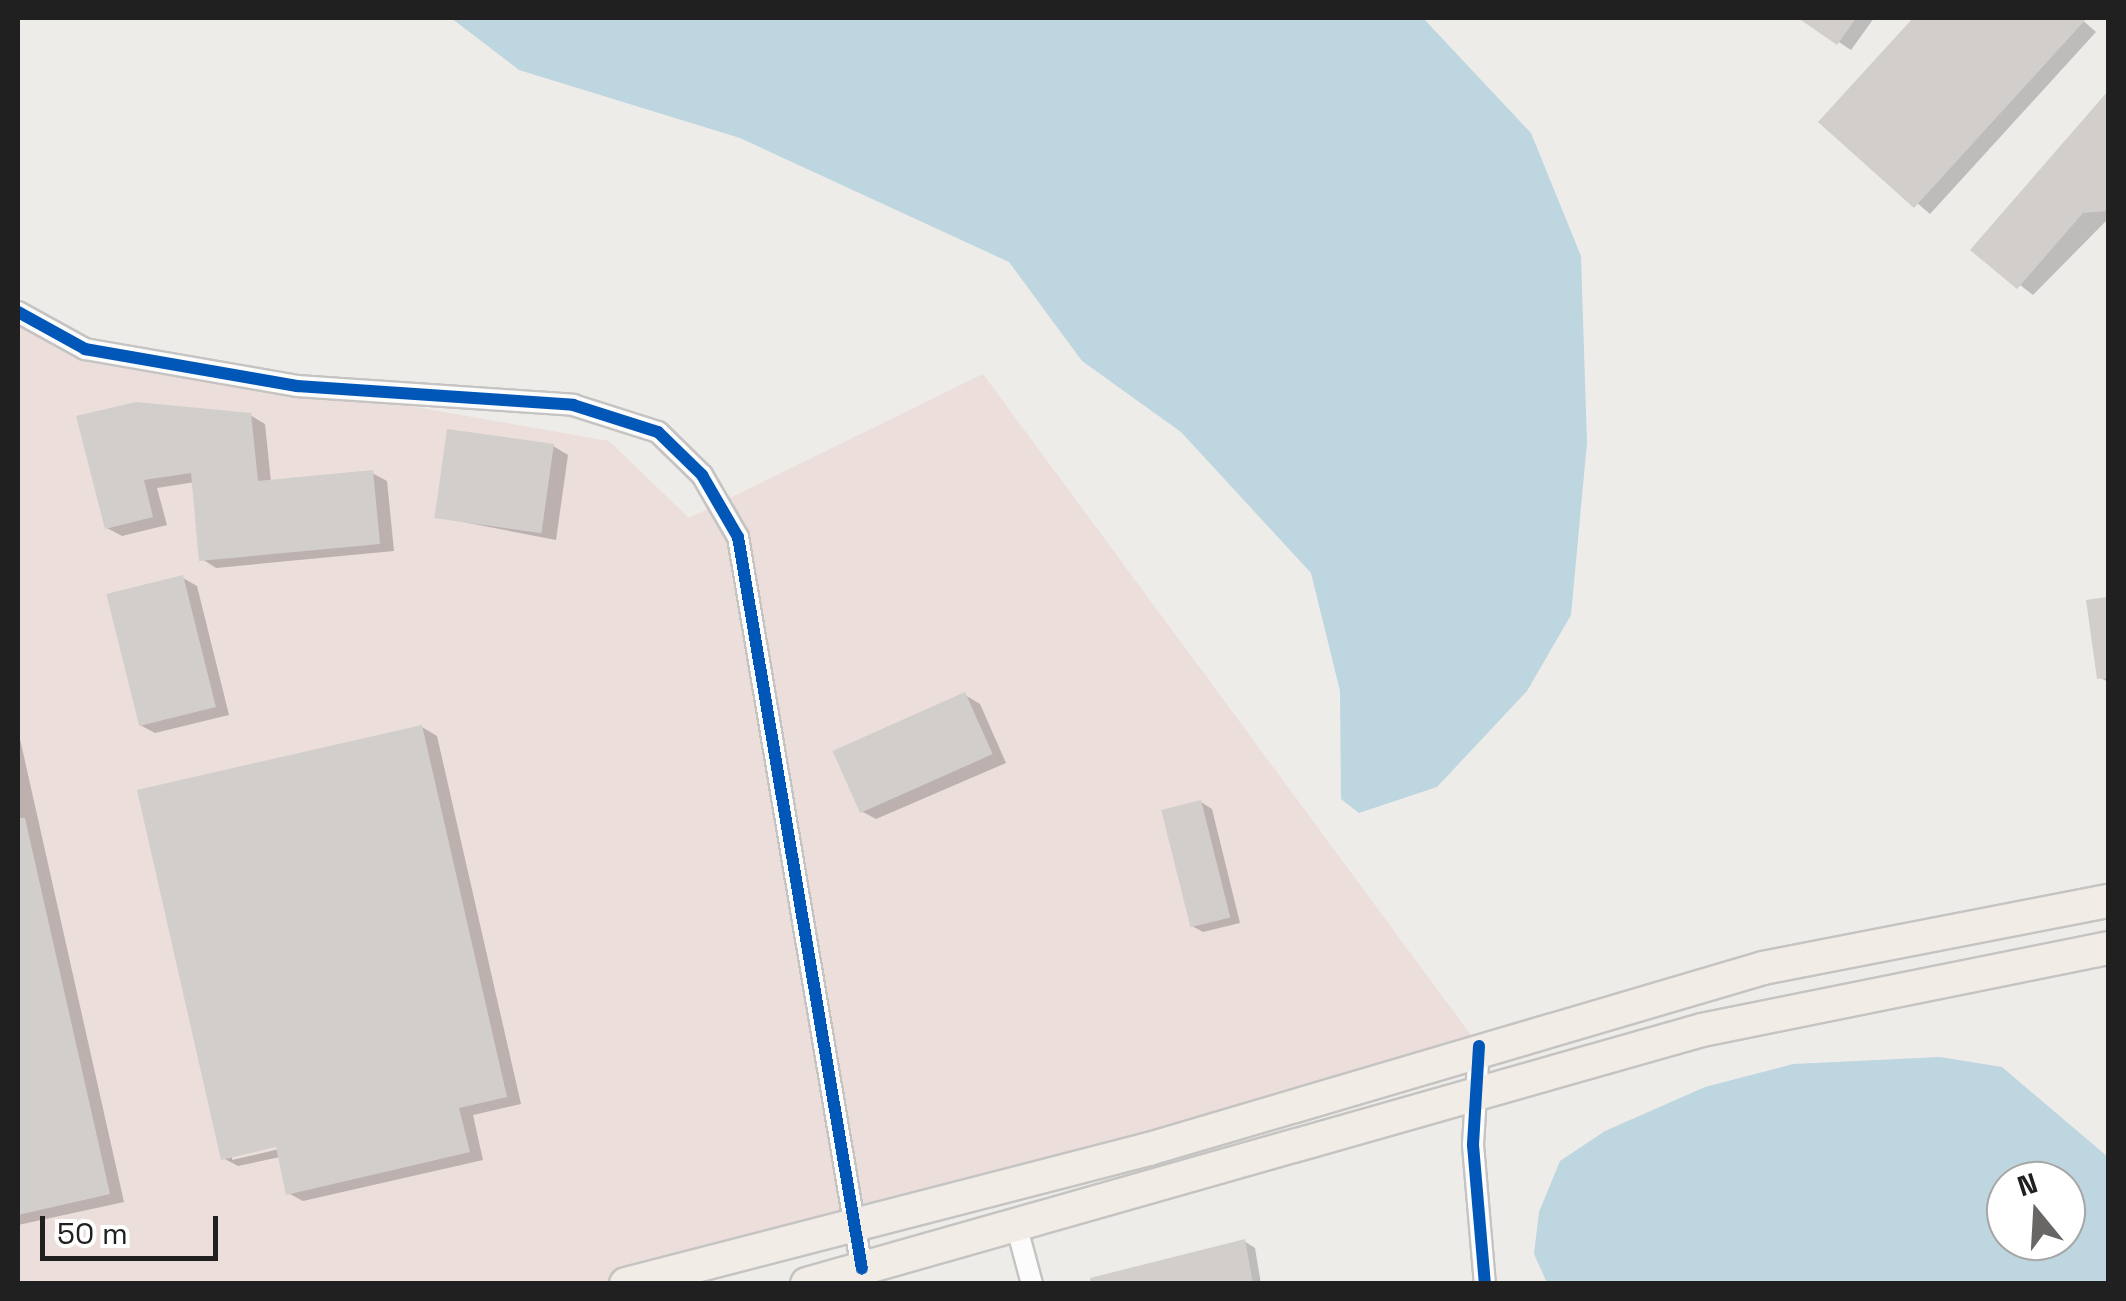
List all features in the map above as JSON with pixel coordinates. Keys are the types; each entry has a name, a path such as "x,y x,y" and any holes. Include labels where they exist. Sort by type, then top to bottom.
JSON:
{"main road":[{"path":"626,1284 1149,1149 1478,1046 1762,968 2004,915 2108,887"},
{"path":"2004,915 2108,900"},
{"path":"808,1284 1017,1228 1702,1030 2108,948"}],"street":[{"path":"18,312 84,349 297,386 573,405 658,432 702,475 738,537 862,1269"},
{"path":"1478,1046 1480,1095 1473,1145 1485,1284"},
{"path":"1017,1228 1032,1284"}],"shaded area":[{"path":"18,312 85,349 609,441 689,518 983,374 1479,1046 628,1283 18,1283"}],"water":[{"path":"451,18 1423,18 1531,133 1581,256 1587,443 1571,615 1527,691 1437,787 1359,813 1341,799 1340,691 1311,573 1181,432 1082,361 1009,262 740,138 519,70"},
{"path":"1940,1057 2002,1067 2108,1157 2108,1283 1547,1283 1534,1254 1539,1212 1560,1161 1605,1131 1705,1087 1793,1064"}],"building":[{"path":"1798,18 1856,18 1837,45"},
{"path":"1913,18 2087,18 1914,208 1818,122"},
{"path":"2108,91 2108,211 2083,213 2017,289 1970,250"},
{"path":"136,402 251,413 258,481 373,470 380,544 199,561 191,473 144,480 153,517 105,529 76,416"},
{"path":"447,429 554,444 541,533 434,518"},
{"path":"183,575 216,707 139,726 106,594"},
{"path":"2108,597 2108,678 2097,679 2086,600"},
{"path":"965,692 993,754 860,813 833,751"},
{"path":"422,725 507,1097 459,1108 470,1152 286,1195 276,1147 221,1160 137,790"},
{"path":"1201,800 1230,917 1190,927 1161,810"},
{"path":"18,818 25,818 110,1194 18,1215"},
{"path":"1245,1239 1253,1284 1091,1284 1090,1278"}],"cycle path":[{"path":"18,312 85,349 297,386 573,405 658,432 702,475 738,537 862,1269"},
{"path":"1479,1046 1473,1145 1485,1284"}]}
